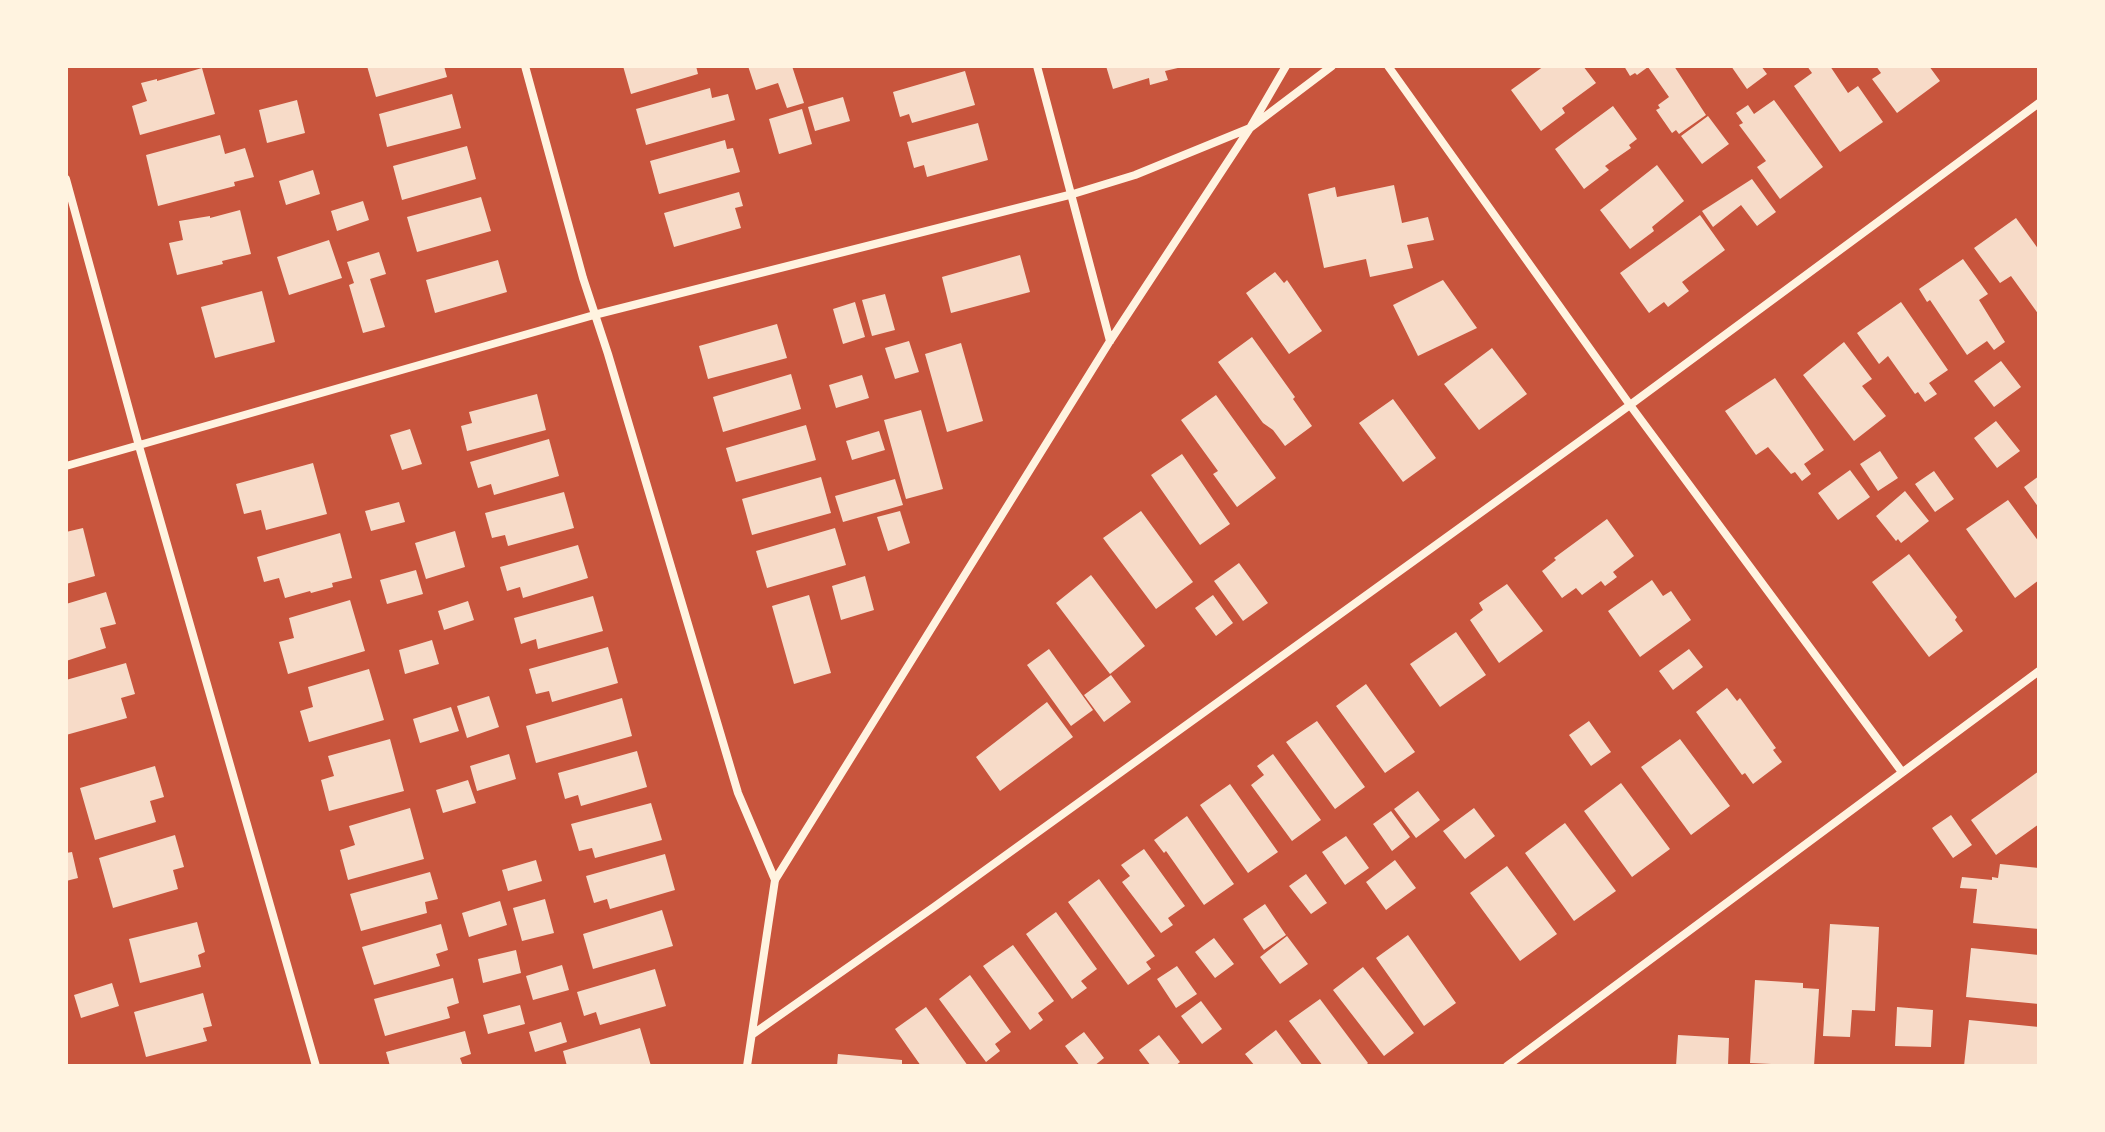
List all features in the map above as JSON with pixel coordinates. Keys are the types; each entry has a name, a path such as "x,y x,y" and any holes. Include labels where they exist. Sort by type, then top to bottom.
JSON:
{"street":[{"path":"525,66 594,315 613,369 738,793 775,880"},
{"path":"1037,66 1110,341"},
{"path":"747,1066 775,880 1110,341 1250,128 1286,66"},
{"path":"66,466 594,315 1073,194 1135,175 1250,128 1332,66"},
{"path":"1388,66 1630,405 1902,772"},
{"path":"753,1034 1630,405 2039,103"},
{"path":"66,179 316,1066"},
{"path":"1507,1066 2039,671"}],"building":[{"path":"367,66 444,66 447,77 376,97"},
{"path":"623,66 696,66 698,74 631,94"},
{"path":"748,66 792,66 804,103 787,108 778,83 756,90"},
{"path":"1106,66 1182,67 1165,71 1168,80 1150,85 1149,78 1113,89"},
{"path":"1544,66 1583,66 1596,83 1562,108 1565,113 1541,131 1511,90"},
{"path":"1624,66 1674,66 1706,115 1679,134 1676,130 1672,133 1656,110 1669,97 1648,67 1630,76"},
{"path":"1731,66 1761,66 1767,74 1747,89"},
{"path":"1807,66 1830,66 1848,93 1858,86 1883,122 1840,152 1794,86 1812,73"},
{"path":"1876,66 1929,66 1940,81 1897,113 1872,79 1881,73"},
{"path":"202,68 215,114 140,135 132,106 147,101 141,83"},
{"path":"965,71 975,105 912,123 909,114 900,117 893,92"},
{"path":"710,88 712,98 728,94 735,120 646,145 636,109"},
{"path":"452,94 461,128 387,147 379,114"},
{"path":"843,97 850,121 815,131 808,107"},
{"path":"297,100 305,133 267,143 259,110"},
{"path":"1774,100 1823,167 1780,199 1757,167 1766,161 1739,125 1743,123 1736,113 1748,105 1754,114"},
{"path":"1613,106 1637,139 1629,145 1631,148 1605,166 1609,170 1584,189 1555,149"},
{"path":"802,109 812,144 779,154 769,119"},
{"path":"1708,116 1729,144 1702,164 1681,136"},
{"path":"978,123 988,160 927,177 924,165 914,168 907,142"},
{"path":"220,135 225,154 245,148 254,177 234,182 235,186 158,206 146,155"},
{"path":"725,140 727,149 733,148 740,172 659,194 650,161"},
{"path":"467,146 476,179 402,200 393,166"},
{"path":"1657,165 1684,201 1652,227 1654,231 1630,249 1600,210"},
{"path":"313,170 320,194 286,205 279,181"},
{"path":"1752,179 1776,212 1757,226 1741,205 1713,227 1702,211"},
{"path":"1394,185 1402,223 1428,217 1434,240 1407,245 1413,268 1370,277 1366,259 1324,268 1308,194 1335,187 1337,197"},
{"path":"739,192 743,206 735,208 741,228 674,247 664,213"},
{"path":"481,197 491,231 417,252 407,217"},
{"path":"363,201 369,220 337,231 331,211"},
{"path":"240,210 251,254 177,275 169,243 183,240 179,221 210,218"},
{"path":"1700,215 1725,250 1682,282 1689,291 1668,307 1664,302 1649,313 1620,273"},
{"path":"2016,218 2039,250 2039,315 2011,276 2000,283 1974,248"},
{"path":"329,240 342,278 289,295 277,257"},
{"path":"379,252 386,274 370,279 385,327 363,333 349,285 354,283 347,262"},
{"path":"1020,255 1030,292 951,313 942,277"},
{"path":"1963,259 1988,294 1979,300 2005,342 1994,350 1987,341 1967,355 1930,300 1927,302 1919,289"},
{"path":"498,260 507,292 435,313 426,280"},
{"path":"1275,272 1284,283 1287,280 1322,331 1289,354 1246,293"},
{"path":"1443,280 1477,328 1418,356 1393,305"},
{"path":"262,291 275,342 215,358 201,307"},
{"path":"885,294 895,330 872,336 862,300"},
{"path":"855,302 865,337 843,344 833,309"},
{"path":"1901,302 1948,370 1929,383 1937,394 1925,402 1918,392 1915,394 1888,356 1879,364 1857,333"},
{"path":"777,324 787,358 708,379 699,346"},
{"path":"1252,337 1312,426 1285,446 1263,423 1218,362"},
{"path":"909,341 919,372 895,379 885,348"},
{"path":"1844,342 1872,379 1862,386 1886,416 1854,441 1803,375"},
{"path":"961,343 983,421 947,432 925,354"},
{"path":"1492,348 1527,394 1479,430 1444,384"},
{"path":"2001,361 2021,387 1994,407 1974,381"},
{"path":"791,374 801,409 723,432 713,397"},
{"path":"862,375 869,398 836,408 829,385"},
{"path":"1775,378 1824,450 1804,464 1811,474 1802,481 1795,472 1791,474 1768,447 1756,455 1725,411"},
{"path":"537,394 546,430 467,451 461,426 472,423 469,412"},
{"path":"1216,395 1276,478 1237,507 1213,474 1218,471 1181,420"},
{"path":"1393,399 1436,458 1403,482 1359,423"},
{"path":"921,410 943,489 906,499 884,420"},
{"path":"1996,421 2020,451 1997,468 1974,438"},
{"path":"806,425 816,460 736,482 726,448"},
{"path":"410,429 422,464 402,470 390,435"},
{"path":"879,431 885,450 852,460 846,441"},
{"path":"549,439 559,476 494,495 491,484 478,488 470,462"},
{"path":"1880,451 1898,478 1878,491 1860,464"},
{"path":"1182,454 1230,524 1200,545 1151,475"},
{"path":"313,463 327,514 266,530 261,510 244,514 236,484"},
{"path":"1850,470 1870,497 1838,520 1818,493"},
{"path":"1934,471 1954,499 1935,512 1915,484"},
{"path":"2039,476 2039,508 2024,487"},
{"path":"821,477 831,513 752,535 742,499"},
{"path":"895,479 903,505 843,522 835,496"},
{"path":"1905,491 1929,521 1901,543 1876,516"},
{"path":"564,492 574,528 508,546 505,535 492,538 485,513"},
{"path":"2008,500 2039,542 2039,580 2015,598 1966,529"},
{"path":"399,502 405,522 371,531 365,511"},
{"path":"900,511 910,543 888,551 877,517"},
{"path":"1141,511 1193,582 1156,609 1103,538"},
{"path":"1607,519 1634,556 1613,572 1617,577 1605,586 1601,581 1582,595 1576,588 1562,598 1542,571 1556,560 1554,558"},
{"path":"83,528 95,576 66,584 66,532"},
{"path":"835,528 846,565 767,588 756,551"},
{"path":"455,531 465,567 426,579 415,543"},
{"path":"340,533 352,578 332,583 333,587 285,598 279,578 264,582 257,557"},
{"path":"578,545 588,578 523,598 520,587 507,591 500,567"},
{"path":"1909,554 1957,617 1955,620 1963,631 1929,657 1872,582"},
{"path":"1239,563 1268,603 1243,621 1214,581"},
{"path":"416,570 423,594 387,604 380,580"},
{"path":"1091,575 1145,646 1110,674 1056,603"},
{"path":"865,576 874,610 841,620 832,586"},
{"path":"1652,580 1663,596 1671,591 1691,620 1640,657 1608,611"},
{"path":"1507,584 1543,631 1499,663 1470,620 1483,610 1479,603"},
{"path":"106,592 116,624 100,628 106,648 66,661 66,604"},
{"path":"809,595 831,673 794,684 772,606"},
{"path":"1213,595 1233,623 1216,636 1195,608"},
{"path":"593,596 603,631 538,649 536,639 521,644 514,618"},
{"path":"350,600 365,651 288,674 279,642 294,638 289,618"},
{"path":"468,601 474,620 444,630 438,611"},
{"path":"1456,632 1486,675 1440,707 1410,664"},
{"path":"432,640 439,664 405,674 399,650"},
{"path":"608,647 618,683 552,702 549,691 536,694 529,669"},
{"path":"1049,649 1093,710 1071,726 1027,665"},
{"path":"1689,649 1703,667 1673,690 1659,671"},
{"path":"126,663 135,694 121,698 127,718 66,735 66,680"},
{"path":"369,669 384,720 309,742 300,711 313,707 308,687"},
{"path":"1111,675 1131,702 1104,722 1084,695"},
{"path":"1366,684 1415,752 1385,773 1336,706"},
{"path":"1727,688 1737,701 1740,698 1776,748 1773,750 1782,762 1753,784 1745,773 1742,775 1696,712"},
{"path":"489,696 499,727 467,738 457,706"},
{"path":"622,698 632,736 536,763 526,726"},
{"path":"1047,702 1073,737 1000,791 976,757"},
{"path":"451,707 459,731 420,743 413,719"},
{"path":"1317,721 1365,787 1335,809 1286,742"},
{"path":"1589,721 1611,752 1591,766 1569,735"},
{"path":"390,739 404,791 329,811 321,780 334,776 328,756"},
{"path":"1680,739 1730,806 1691,835 1641,767"},
{"path":"637,751 647,787 581,806 578,795 565,799 558,773"},
{"path":"509,754 516,779 477,791 470,766"},
{"path":"1273,754 1321,820 1292,841 1251,785 1264,775 1257,766"},
{"path":"155,766 164,797 150,801 156,822 95,840 80,788"},
{"path":"2039,771 2039,824 1996,855 1971,820"},
{"path":"468,780 476,803 443,813 436,790"},
{"path":"1621,783 1670,849 1632,877 1584,811"},
{"path":"1230,784 1278,852 1248,873 1200,805"},
{"path":"1418,791 1440,820 1416,838 1394,809"},
{"path":"651,803 662,840 595,858 592,848 579,851 571,824"},
{"path":"410,808 424,859 348,880 340,850 355,845 349,826"},
{"path":"1474,808 1495,836 1465,859 1443,831"},
{"path":"1391,811 1410,837 1392,851 1373,824"},
{"path":"1951,815 1972,845 1953,858 1932,828"},
{"path":"1187,816 1234,884 1204,905 1166,851 1164,853 1154,840"},
{"path":"1565,823 1616,891 1574,921 1525,853"},
{"path":"175,835 184,867 173,870 178,889 113,908 99,858"},
{"path":"1346,836 1369,868 1345,885 1322,852"},
{"path":"1144,849 1185,906 1168,918 1173,925 1161,933 1122,882 1130,876 1121,865"},
{"path":"72,852 78,878 66,881 66,853"},
{"path":"665,854 675,890 610,909 607,899 594,903 586,876"},
{"path":"536,860 542,881 508,891 502,870"},
{"path":"1395,860 1416,888 1386,910 1366,882"},
{"path":"2000,864 2039,868 2039,929 1973,923 1977,889 1960,888 1962,877 1998,878"},
{"path":"1507,866 1557,934 1520,961 1470,893"},
{"path":"430,872 438,899 425,902 427,913 361,931 350,894"},
{"path":"1306,874 1327,903 1311,914 1289,886"},
{"path":"1099,879 1155,956 1146,962 1151,969 1128,985 1068,902"},
{"path":"545,899 554,933 522,941 513,908"},
{"path":"500,901 507,925 469,937 462,913"},
{"path":"1265,904 1286,935 1264,950 1243,919"},
{"path":"662,910 673,946 593,969 583,934"},
{"path":"1056,912 1097,969 1081,981 1087,988 1072,999 1026,934"},
{"path":"197,922 205,952 198,955 201,967 140,983 129,939"},
{"path":"441,924 448,950 436,954 440,966 374,985 362,947"},
{"path":"1830,924 1879,927 1875,1011 1852,1010 1850,1037 1823,1036"},
{"path":"1408,935 1456,1003 1424,1026 1376,958"},
{"path":"1287,936 1308,964 1280,984 1260,957"},
{"path":"1214,938 1234,964 1215,978 1195,952"},
{"path":"1013,945 1054,1001 1038,1013 1043,1020 1030,1030 983,966"},
{"path":"1971,948 2039,955 2039,1004 1966,997"},
{"path":"516,950 521,973 483,983 478,959"},
{"path":"562,965 569,990 533,1000 526,976"},
{"path":"1177,966 1197,994 1176,1008 1157,979"},
{"path":"1363,967 1414,1033 1384,1056 1333,990"},
{"path":"655,969 666,1006 600,1025 596,1012 584,1016 577,992"},
{"path":"970,975 1011,1032 995,1044 1000,1051 986,1062 939,999"},
{"path":"453,978 459,1003 447,1007 450,1018 385,1036 374,999"},
{"path":"1755,980 1803,983 1803,988 1819,989 1814,1066 1750,1063"},
{"path":"112,983 119,1006 81,1018 74,995"},
{"path":"203,993 212,1026 203,1028 207,1041 146,1057 134,1012"},
{"path":"1320,999 1368,1063 1365,1066 1323,1066 1289,1021"},
{"path":"1201,1001 1222,1029 1202,1044 1181,1016"},
{"path":"520,1005 525,1024 488,1034 483,1015"},
{"path":"926,1007 968,1066 921,1066 895,1029"},
{"path":"1897,1007 1933,1010 1931,1047 1895,1046"},
{"path":"1969,1020 2039,1027 2039,1066 1964,1066"},
{"path":"561,1022 567,1042 535,1052 529,1032"},
{"path":"640,1028 651,1066 567,1066 563,1051"},
{"path":"1276,1030 1303,1066 1255,1066 1245,1054"},
{"path":"465,1031 471,1054 460,1058 463,1066 390,1066 386,1052"},
{"path":"1084,1032 1104,1058 1094,1066 1080,1066 1065,1046"},
{"path":"1159,1035 1180,1062 1175,1066 1151,1066 1139,1050"},
{"path":"1678,1035 1729,1038 1728,1066 1676,1066"},
{"path":"838,1054 902,1060 902,1066 837,1066"}]}
